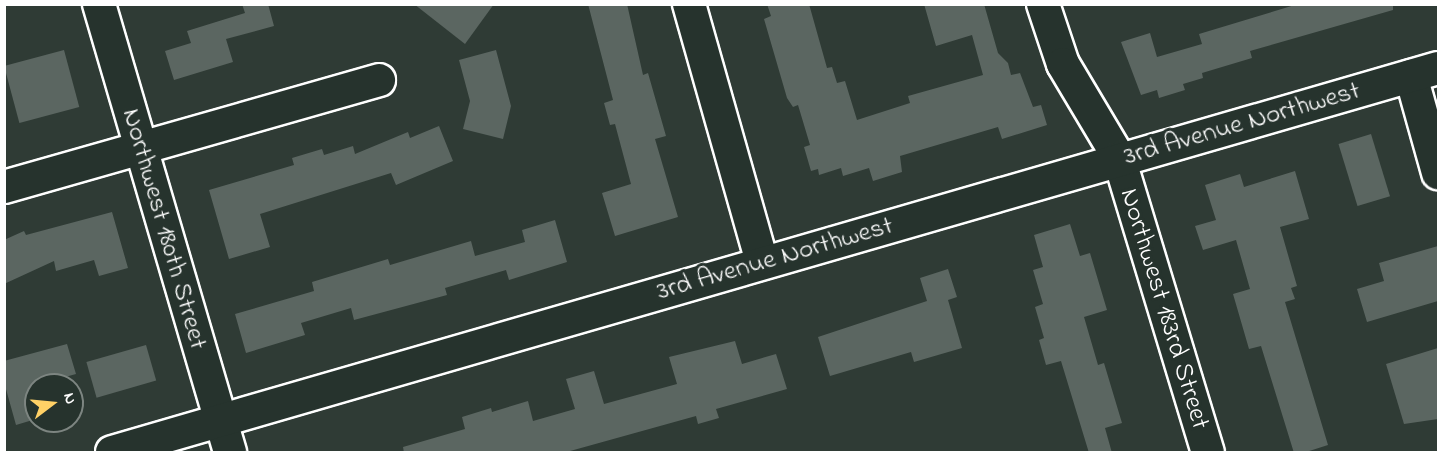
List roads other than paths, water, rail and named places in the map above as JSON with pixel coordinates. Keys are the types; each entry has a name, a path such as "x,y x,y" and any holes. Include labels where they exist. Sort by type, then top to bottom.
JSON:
{"street":[{"name":"Northwest 180th Street","path":"99,4 230,453"},
{"path":"689,4 762,262"},
{"name":"Northwest 183rd Street","path":"1044,4 1063,64 1119,158 1208,453"},
{"path":"1425,72 1438,173"},
{"name":"3rd Avenue Northwest","path":"112,453 1119,158 1425,72"},
{"path":"4,187 141,146 379,80"}]}
